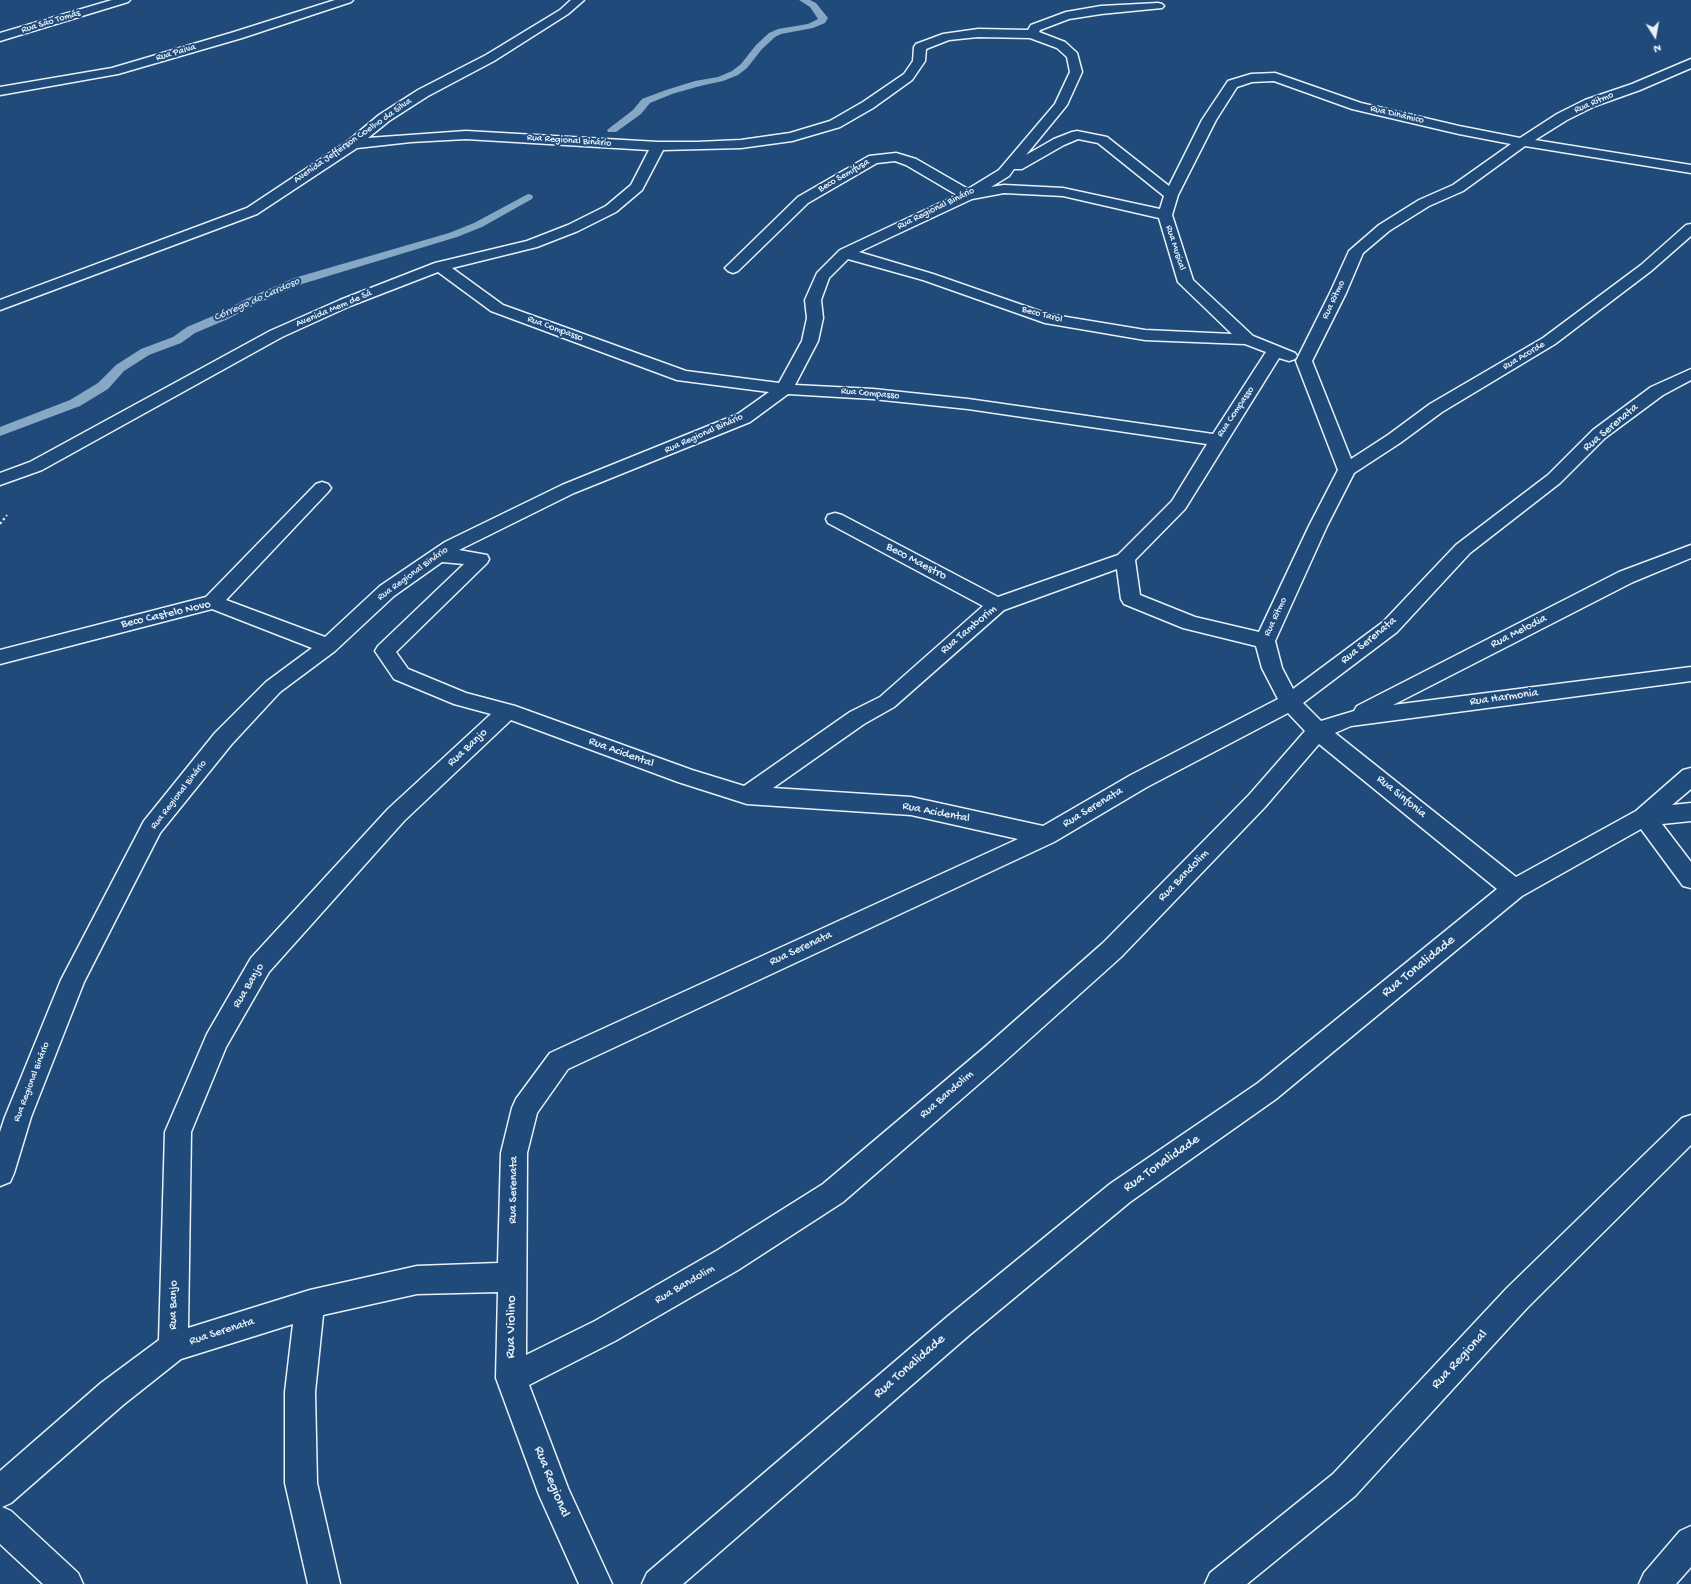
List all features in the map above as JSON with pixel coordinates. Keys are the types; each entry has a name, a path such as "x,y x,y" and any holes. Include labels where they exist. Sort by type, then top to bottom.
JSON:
{"street":[{"name":"Rua São Tomás","path":"0,37 124,0"},
{"name":"Rua Paiva","path":"0,91 114,71 238,35 347,0"},
{"name":"Avenida Jefferson Coelho da Silva","path":"0,305 252,211 353,144 384,118 423,93 490,58 566,6 578,0"},
{"path":"1032,34 1035,28 1066,16 1101,10 1158,6"},
{"name":"Rua Regional Binário","path":"0,1173 9,1118 73,980 152,827 223,739 273,687 328,646 387,591 452,546 568,489 744,418 784,389 810,341 816,318 812,300 822,276 845,253 968,195 1004,173 1061,105 1076,72 1073,56 1061,45 1032,34 978,32 947,37 920,47 920,61 908,77 874,101 835,124 792,137 734,144 658,146 466,135 411,138 353,144"},
{"name":"Rua Ritmo","path":"1304,361 1338,293 1356,251 1384,228 1424,203 1458,188 1522,142 1562,117 1590,103 1636,87 1691,63"},
{"name":"Rua Dinâmico","path":"1171,195 1209,120 1232,84 1251,78 1275,77 1357,106 1459,130 1522,142 1691,169"},
{"path":"1004,173 1059,142 1077,135 1102,140 1171,195"},
{"name":"Avenida Mem de Sá","path":"0,479 36,466 276,334 345,303 440,266 532,244 573,228 611,210 637,187 658,146"},
{"name":"Beco Semifusa","path":"733,268 803,200 874,159 896,157 911,162 968,195"},
{"path":"968,195 1004,189 1063,192 1164,215"},
{"name":"Rua Musical","path":"1171,195 1164,215 1186,282 1247,339 1304,361"},
{"name":"Rua Acorde","path":"1347,470 1394,439 1436,408 1549,341 1646,268 1691,228"},
{"name":"Beco Tarol","path":"845,253 928,277 1045,318 1145,335 1247,339"},
{"name":"Rua Compasso","path":"440,266 497,308 683,376 784,389 873,394 968,404 1218,440 1275,351"},
{"path":"1304,361 1347,470"},
{"name":"Rua Serenata","path":"0,1492 112,1394 173,1347 310,1304 417,1280 512,1276 514,1152 525,1108 558,1061 1046,836 1139,781 1290,702 1390,627 1463,549 1554,479 1599,434 1657,391 1691,374"},
{"name":"Rua Tamborim","path":"747,795 857,718 887,702 997,605 1125,559 1179,505 1218,440"},
{"name":"Rua Ritmo","path":"1290,702 1272,668 1265,641 1318,526 1347,470"},
{"path":"213,602 322,488"},
{"name":"Beco Maestro","path":"835,520 997,605"},
{"name":"Rua Melodia","path":"1349,719 1626,577 1691,551"},
{"name":"Rua Acidental","path":"438,555 480,559 385,651 400,674 461,700 508,712 686,776 747,795 911,806 1046,836"},
{"path":"1125,559 1131,599 1190,623 1265,641"},
{"name":"Beco Castelo Novo","path":"0,657 213,602 328,646"},
{"name":"Rua Harmonia","path":"1318,731 1349,719 1691,674"},
{"name":"Rua Sinfonia","path":"1290,702 1318,731 1514,889"},
{"name":"Rua Banjo","path":"173,1347 178,1132 216,1042 260,965 396,815 508,712"},
{"name":"Rua Bandolim","path":"511,1378 605,1331 700,1276 833,1193 1112,950 1257,801 1318,731"},
{"name":"Rua Tonalidade","path":"658,1584 956,1327 1114,1198 1267,1091 1514,889 1644,816 1691,776"},
{"path":"1644,816 1691,812"},
{"path":"1644,816 1691,880"},
{"name":"Rua Regional","path":"1221,1584 1344,1485 1517,1298 1691,1127"},
{"name":"Rua Violino","path":"511,1378 512,1276"},
{"path":"310,1304 300,1392 301,1483 324,1584"},
{"name":"Rua Regional","path":"511,1378 555,1495 596,1584"},
{"path":"0,1522 67,1584"},
{"path":"1655,1584 1691,1542"}],"waterway":[{"name":"Córrego do Cardoso","path":"612,130 637,112 646,101 669,92 698,83 720,79 735,73 744,66 759,47 772,35 778,32 810,26 822,21 823,18 813,5 803,0"},
{"name":"Córrego do Cardoso","path":"0,432 75,403 103,386 120,368 145,352 177,340 191,330 224,316 250,302 298,281 453,235 478,225 528,197"}]}
